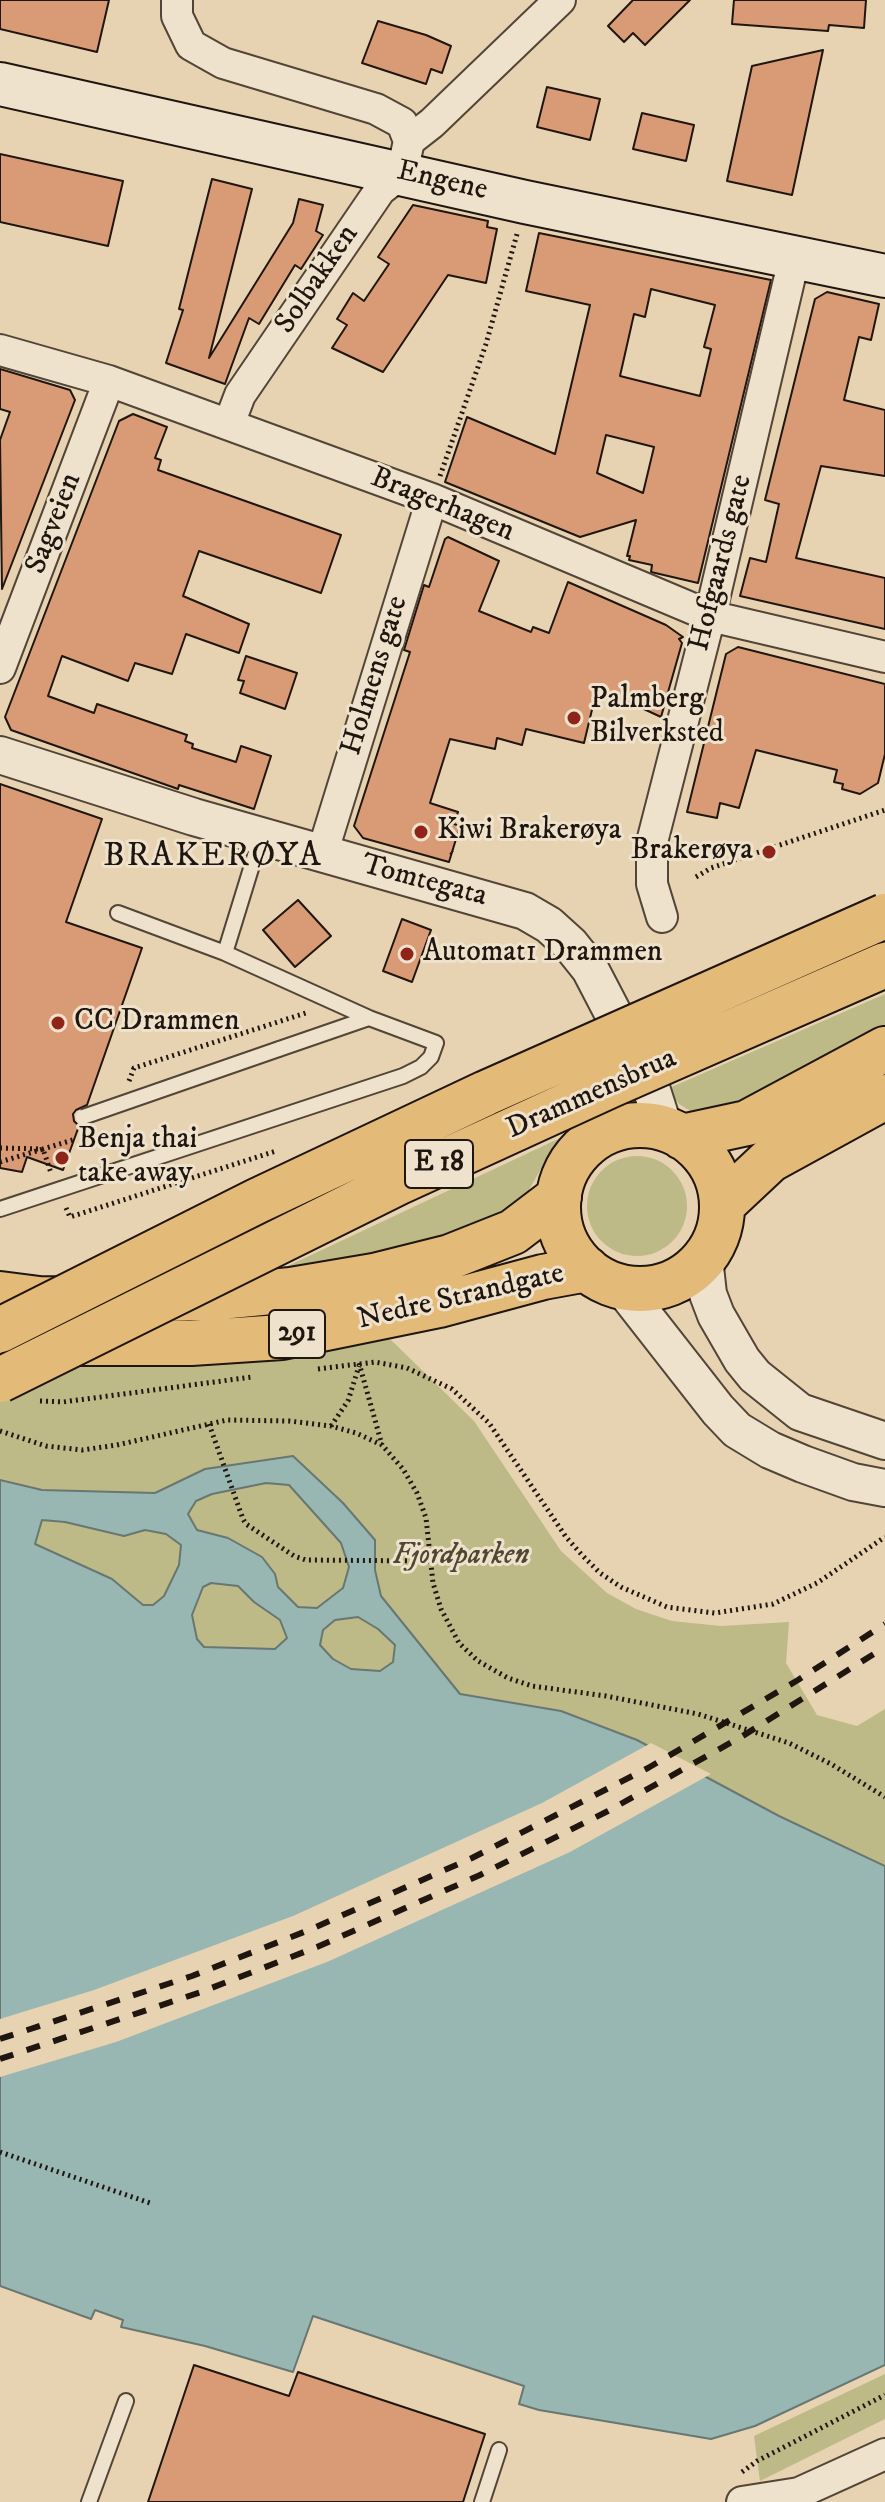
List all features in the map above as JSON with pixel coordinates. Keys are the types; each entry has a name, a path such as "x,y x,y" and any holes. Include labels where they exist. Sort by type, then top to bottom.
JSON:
{"highway":[{"name":"Drammensbrua","path":"0,1330 257,1201 486,1093 885,916"},
{"name":"Drammensbrua","path":"18,1390 397,1183 885,965"},
{"path":"673,1133 747,1123 885,1049"},
{"path":"722,1205 770,1160 885,1097"},
{"path":"604,1278 573,1254 559,1217 559,1197 573,1160 604,1133 638,1124 673,1133 699,1149 711,1166 719,1184 722,1205"},
{"name":"Nedre Strandgate","path":"0,1294 39,1299 210,1298 291,1290 374,1276 450,1257 513,1232 559,1197"},
{"name":"291","path":"604,1278 643,1290 670,1283 691,1271 704,1258 720,1225 722,1205"},
{"name":"Nedre Strandgate","path":"0,1339 109,1345 282,1337 425,1308 543,1277 604,1278"}],"main road":[{"name":"Engene","path":"0,84 405,157 525,202 795,255 885,276"}],"street":[{"path":"177,0 177,16 191,45 223,63 376,109 402,123 405,157"},
{"name":"Solbakken","path":"229,424 240,395 405,157 432,123 560,0"},
{"name":"Hofgaards gate","path":"662,917 652,884 652,842 710,616 795,255"},
{"name":"Bragerhagen","path":"0,350 109,381 432,499 710,616 885,657"},
{"name":"Sagveien","path":"0,668 109,381"},
{"name":"Holmens gate","path":"322,854 432,499"},
{"name":"Tomtegata","path":"0,755 90,786 525,911 549,925 570,944 590,969 616,1019 637,1044 673,1133"},
{"name":"Tomtegata","path":"604,1133 614,1071 616,1019"},
{"path":"704,1258 708,1294 716,1315 755,1376 800,1412 885,1441"},
{"path":"604,1278 737,1430 770,1450 803,1464 853,1482 885,1488"},
{"path":"742,2502 799,2493 885,2454"}],"lane":[{"path":"225,953 261,836"},
{"path":"0,1209 55,1183 403,1076 421,1067 431,1057 436,1043 369,1018 225,953 118,913"},
{"path":"83,1117 369,1018"},
{"path":"89,2502 126,2401"},
{"path":"482,2502 499,2450"}],"path":[{"path":"432,499 486,344 525,202"},
{"path":"696,877 711,868 885,810"},
{"path":"128,1085 134,1068 337,1002"},
{"path":"0,1162 76,1139"},
{"path":"0,1148 43,1149"},
{"path":"43,1149 70,1217 277,1150"},
{"path":"313,1369 375,1362 423,1373 452,1389 489,1423 566,1537 600,1573 643,1599 691,1612 715,1613 773,1604 795,1595 885,1537"},
{"path":"331,1426 348,1401 359,1363"},
{"path":"359,1363 382,1445"},
{"path":"18,1390 63,1402 266,1375"},
{"path":"0,1431 46,1446 82,1450 249,1419 331,1426 356,1433 382,1445 403,1469 417,1493 426,1518 429,1561 441,1609 459,1643 478,1661 508,1678 532,1686 606,1696 698,1714 789,1743 885,1797"},
{"path":"209,1424 246,1524 294,1556 306,1560 429,1561"},
{"path":"0,2152 153,2204"},
{"path":"757,2461 885,2395"}],"green space":[{"path":"885,994 885,1029 817,1069 709,1116 692,1112 679,1104 667,1089"},
{"path":"558,1139 526,1195 508,1214 430,1246 275,1272"},
{"path":"637,1156 665,1164 679,1178 687,1206 679,1234 665,1248 637,1256 609,1248 595,1234 587,1206 595,1178 609,1164"},
{"name":"Fjordparken","path":"387,1336 474,1421 561,1551 607,1593 636,1609 672,1621 721,1626 789,1622 786,1663 817,1715 857,1726 885,1709 885,1866 779,1816 637,1740 561,1711 460,1695 381,1596 375,1570 375,1540 343,1503 293,1456 205,1469 156,1493 42,1490 0,1480 0,1352 102,1363 219,1361 362,1344"},
{"path":"266,1483 289,1485 341,1543 349,1567 343,1589 317,1608 298,1608 278,1587 275,1574 262,1557 228,1538 197,1530 188,1514 196,1501 212,1494"},
{"path":"42,1520 65,1522 124,1536 145,1530 166,1534 181,1545 179,1565 164,1596 153,1605 143,1605 112,1579 34,1544"},
{"path":"211,1583 238,1586 280,1620 287,1638 275,1649 204,1647 197,1639 192,1615 203,1587"},
{"path":"358,1617 395,1644 394,1662 380,1671 351,1669 333,1659 320,1645 323,1630 335,1620"},
{"path":"885,2374 885,2419 760,2481 754,2436"}],"water":[{"path":"293,1456 343,1503 375,1540 375,1570 381,1596 460,1694 561,1711 637,1740 779,1816 885,1866 885,2365 755,2426 711,2439 519,2404 524,2386 313,2316 293,2372 205,2346 121,2327 123,2320 95,2310 91,2319 0,2286 0,1480 42,1490 155,1493 205,1469","holes":["266,1483 289,1485 341,1543 349,1567 343,1588 317,1608 298,1607 278,1587 275,1574 262,1557 228,1538 197,1530 188,1514 196,1501 212,1494","42,1520 65,1522 124,1536 145,1530 166,1534 181,1545 179,1565 164,1596 153,1605 143,1605 112,1579 35,1544","211,1583 238,1586 280,1620 287,1638 275,1649 204,1647 197,1639 192,1615 203,1587","358,1617 378,1629 395,1645 393,1662 380,1671 351,1669 333,1659 320,1645 323,1630 335,1620"]}],"pier":[{"path":"651,1743 711,1774 570,1852 327,1962 116,2042 0,2077 0,2019 94,1990 293,1916 542,1803"}],"building":[{"path":"0,0 109,0 97,52 0,29"},
{"path":"633,0 690,0 645,45 633,33 624,42 608,26"},
{"path":"734,0 866,0 864,28 829,25 828,31 732,24"},
{"path":"378,21 451,46 442,73 431,69 426,84 362,63"},
{"path":"823,50 792,195 727,181 752,66"},
{"path":"547,87 600,99 590,140 537,127"},
{"path":"642,113 694,125 686,161 633,149"},
{"path":"0,154 123,181 108,246 0,222"},
{"path":"212,179 252,189 209,358 293,223 299,199 323,205 316,231 323,235 301,269 295,265 259,324 249,318 225,384 166,363 183,310 179,309"},
{"path":"413,205 488,221 487,227 497,229 486,283 448,275 383,372 332,348 347,325 337,319 353,293 364,301 389,264 378,257"},
{"path":"539,233 771,280 698,583 651,572 652,565 629,560 630,556 627,556 636,520 580,537 445,482 467,417 555,454 590,305 526,291","holes":["651,289 715,305 704,347 711,349 700,396 620,376 634,314 645,317","606,435 654,447 643,493 597,473"]},
{"path":"827,292 879,304 871,340 859,337 844,400 885,410 885,476 821,466 796,558 885,578 885,629 740,596 750,558 766,562 779,504 765,500 815,299"},
{"path":"0,369 70,390 75,400 2,589 0,440 10,412 0,409"},
{"path":"133,414 167,427 155,458 161,460 158,470 341,535 321,593 199,551 183,596 249,624 239,653 186,634 172,674 135,663 128,681 62,656 48,696 94,713 97,704 187,735 185,741 193,744 192,748 236,762 241,746 271,756 254,809 179,785 178,789 11,730 5,717 119,421"},
{"path":"448,537 499,561 479,611 531,632 533,627 549,633 568,582 666,625 683,637 679,639 682,643 661,717 618,697 615,702 596,693 584,743 526,729 522,745 497,738 495,749 450,739 430,803 458,812 454,824 460,826 449,862 363,838 354,826 410,652 404,650 424,585 429,587"},
{"path":"738,647 885,684 885,754 878,783 860,794 842,789 843,784 834,782 837,770 756,750 739,808 720,803 717,818 687,812 726,654"},
{"path":"246,656 297,673 285,709 240,693 244,681 238,680"},
{"name":"CC Drammen","path":"0,784 102,819 66,922 142,948 87,1105 73,1114 79,1126 63,1170 27,1157 22,1172 0,1168"},
{"path":"298,900 331,936 295,967 263,930"},
{"path":"402,919 431,930 412,982 383,971"},
{"path":"194,2365 289,2396 298,2372 485,2434 463,2502 148,2502"}],"railway":[{"path":"0,2039 192,1976 309,1930 472,1858 648,1768 798,1680 885,1624"},
{"path":"0,2059 201,1992 317,1947 480,1875 608,1811 741,1737 885,1647"}],"place":[{"name":"Palmberg Bilverksted","path":"574,718"},
{"name":"Kiwi Brakerøya","path":"421,832"},
{"name":"Brakerøya","path":"769,852"},
{"name":"Automat1 Drammen","path":"407,954"},
{"name":"CC Drammen","path":"58,1023"},
{"name":"Benja thai take away","path":"62,1158"}],"district":[{"name":"BRAKERØYA","path":"213,858"}]}
